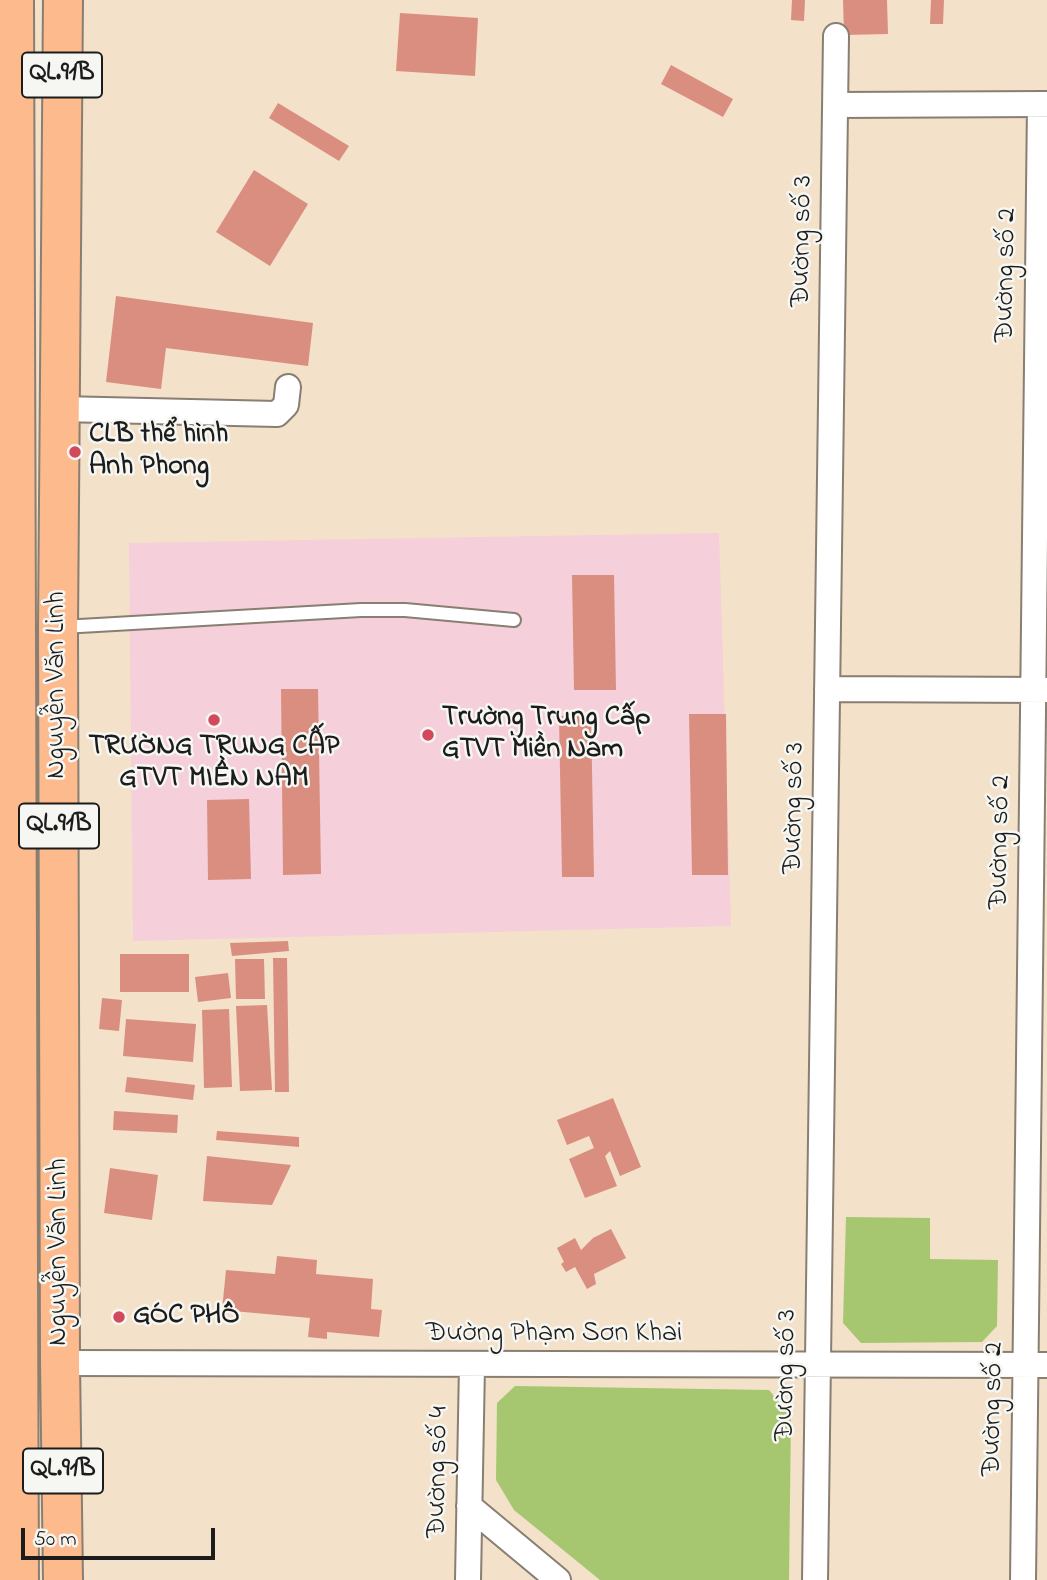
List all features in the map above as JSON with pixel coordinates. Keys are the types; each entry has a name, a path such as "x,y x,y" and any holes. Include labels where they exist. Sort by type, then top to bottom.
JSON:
{"highway":[{"name":"Nguyễn Văn Linh","path":"14,0 15,282 8,372 19,1580"},
{"name":"Nguyễn Văn Linh","path":"63,0 58,627 63,1580"}],"street":[{"name":"Đường số 3","path":"815,1580 836,36"},
{"path":"836,105 1043,104"},
{"name":"Đường số 2","path":"1023,1580 1036,1365 1043,104"},
{"path":"60,409 277,414 286,405 288,387"},
{"path":"827,689 1040,690"},
{"name":"Đường Phạm Sơn Khai","path":"60,1363 1036,1365"},
{"name":"Đường số 4","path":"468,1580 472,1365"},
{"path":"470,1506 558,1580"}],"lane":[{"path":"58,627 361,610 405,610 514,620"}],"shaded area":[{"name":"Trường Trung Cấp GTVT Miền Nam","path":"719,533 731,926 133,941 129,543"}],"green space":[{"path":"846,1217 930,1218 930,1259 998,1260 997,1326 982,1342 861,1343 843,1323"},
{"path":"515,1386 769,1390 791,1417 789,1580 600,1580 514,1510 496,1480 497,1403"}],"building":[{"path":"792,0 805,0 804,21 791,20"},
{"path":"843,0 887,0 888,34 844,35"},
{"path":"931,0 944,0 943,24 930,24"},
{"path":"400,13 478,18 475,76 396,71"},
{"path":"671,65 733,99 723,117 661,84"},
{"path":"278,103 349,146 339,161 269,118"},
{"path":"254,170 308,204 270,266 216,232"},
{"path":"116,296 313,323 308,366 166,348 161,389 106,382"},
{"path":"572,575 614,575 616,690 574,690"},
{"path":"281,689 318,689 321,874 283,875"},
{"path":"689,714 726,714 728,875 692,875"},
{"path":"591,715 594,877 562,877 559,716"},
{"path":"249,799 251,879 208,880 207,800"},
{"path":"288,941 289,951 232,956 230,943"},
{"path":"120,954 189,954 189,992 120,992"},
{"path":"273,958 287,958 289,1092 275,1092"},
{"path":"235,959 264,959 265,999 236,999"},
{"path":"228,973 231,998 198,1002 195,977"},
{"path":"102,998 122,1000 119,1031 99,1029"},
{"path":"267,1005 272,1090 240,1091 236,1006"},
{"path":"229,1009 232,1087 204,1088 202,1010"},
{"path":"126,1019 196,1024 193,1062 123,1056"},
{"path":"127,1077 195,1085 193,1100 125,1092"},
{"path":"613,1098 641,1167 620,1176 610,1151 605,1156 617,1186 585,1198 569,1159 594,1148 589,1136 567,1145 557,1120"},
{"path":"114,1111 178,1115 177,1133 113,1130"},
{"path":"217,1131 299,1137 299,1147 216,1140"},
{"path":"207,1156 291,1165 272,1205 203,1201"},
{"path":"110,1168 158,1175 152,1220 104,1213"},
{"path":"611,1229 626,1258 594,1274 596,1284 587,1289 575,1267 566,1272 557,1248 575,1238 581,1250 593,1238"},
{"path":"277,1256 317,1260 316,1274 373,1279 371,1309 382,1310 379,1337 327,1332 327,1339 308,1337 310,1318 222,1310 226,1270 275,1274"}],"place":[{"name":"CLB thể hình Anh Phong","path":"75,452"},
{"name":"TRƯỜNG TRUNG CẤP GTVT MIỀN NAM","path":"214,720"},
{"name":"Trường Trung Cấp GTVT Miền Nam","path":"428,735"},
{"name":"GÓC PHỐ","path":"119,1317"}]}
